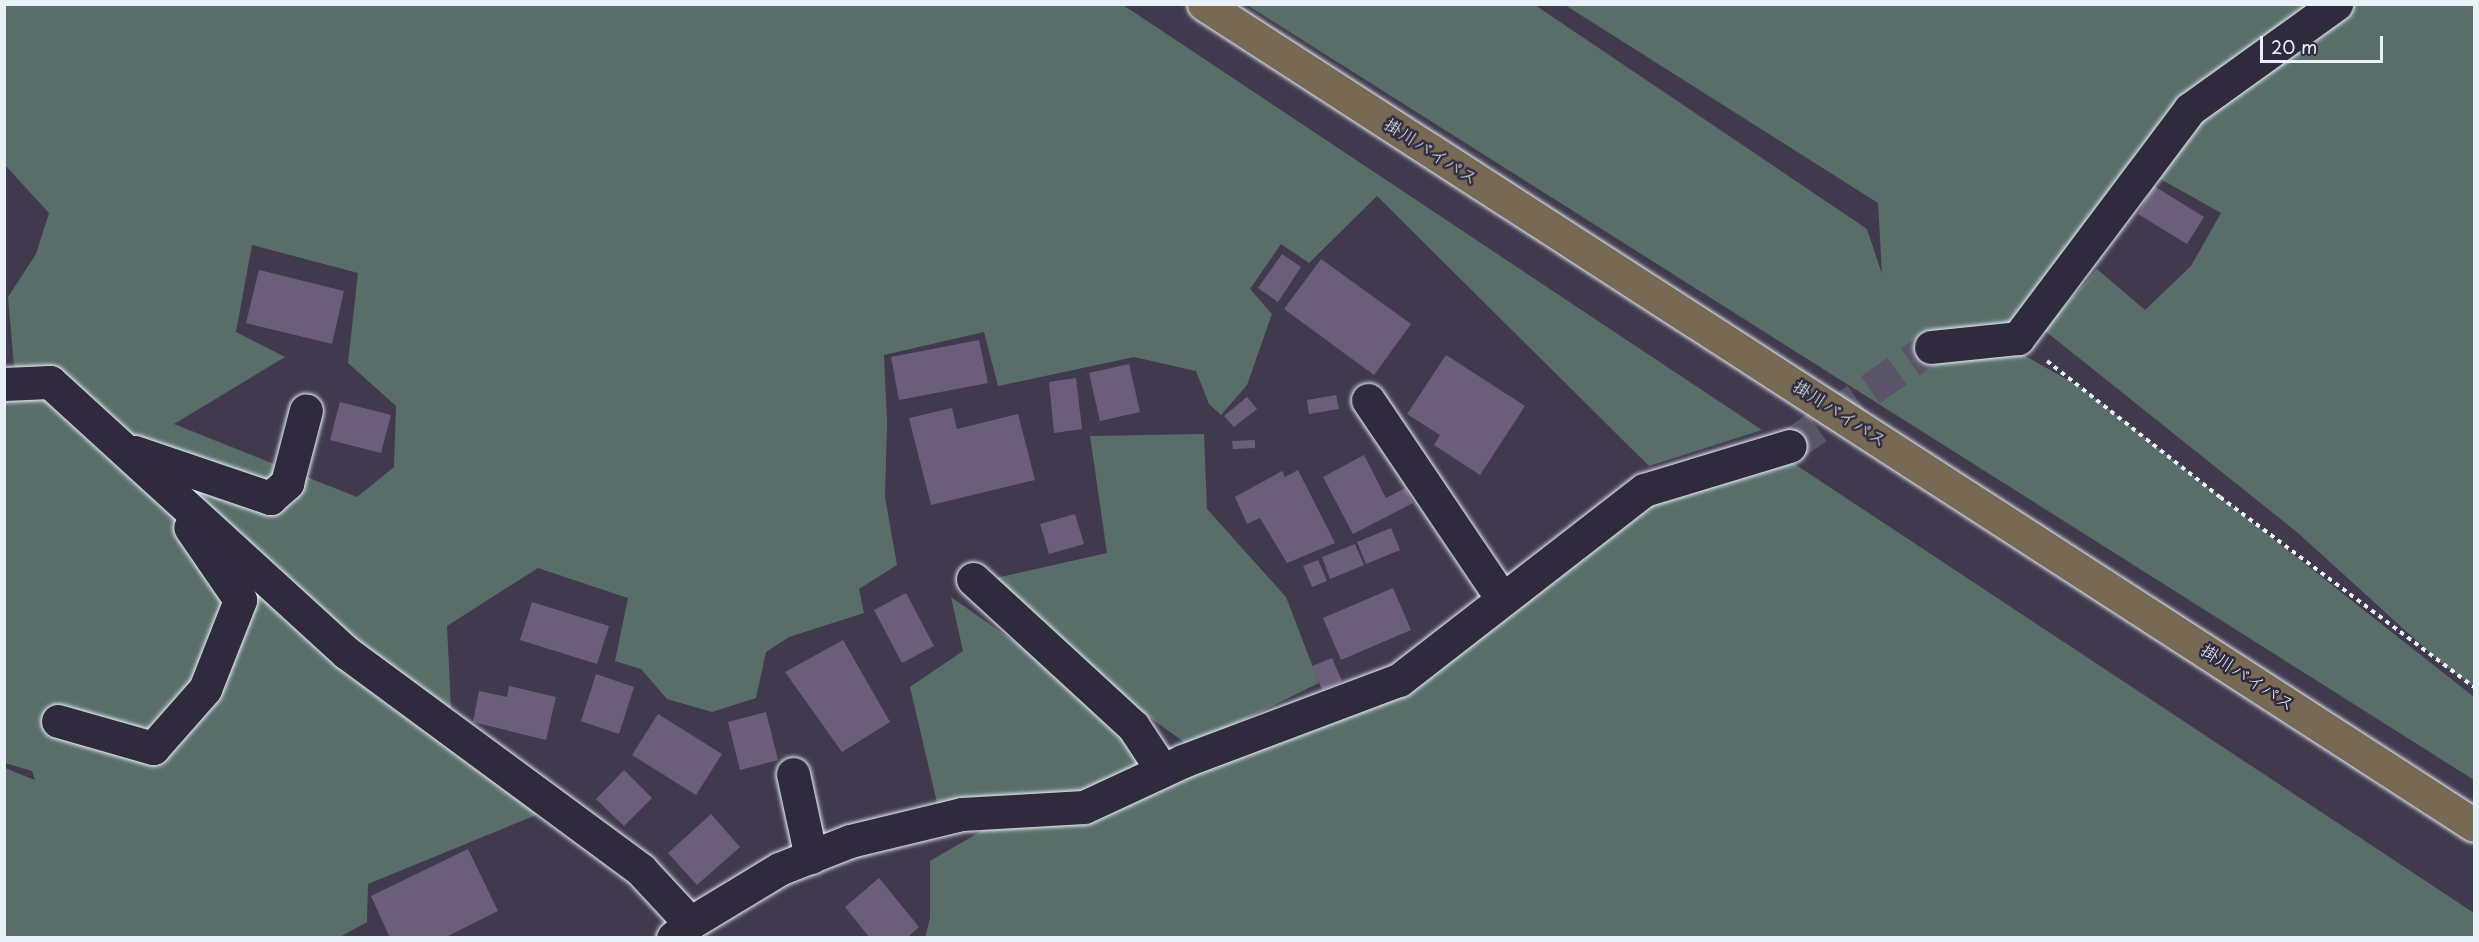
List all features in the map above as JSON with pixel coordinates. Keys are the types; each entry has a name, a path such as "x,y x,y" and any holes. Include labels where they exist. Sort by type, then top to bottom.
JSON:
{"highway":[{"name":"掛川バイパス","path":"1204,4 2475,825"}],"street":[{"path":"1931,347 2018,338 2190,109 2324,8"},
{"path":"4,384 50,382 347,653 641,870 681,930 779,869 850,842 962,814 1084,807 1162,770 1399,680 1644,490 1790,446"},
{"path":"1368,400 1502,599"},
{"path":"122,447 270,498 287,483 306,410"},
{"path":"58,721 153,748 205,689 240,600 156,478"},
{"path":"973,579 1133,726 1162,770"},
{"path":"793,774 811,857"}],"path":[{"path":"2018,338 2220,497 2475,687"}],"green space":[{"path":"5,5 1123,5 1762,430 1649,466 1377,196 1309,263 1281,244 1250,289 1272,314 1247,385 1221,415 1209,404 1196,371 1134,357 998,386 984,332 884,355 887,423 885,497 897,565 859,589 864,613 789,637 766,652 756,698 712,712 667,699 641,669 615,661 628,598 538,568 447,626 452,729 551,809 368,884 367,922 340,937 5,937 5,768 35,780 32,771 5,763 4,380 15,378 8,297 36,254 49,213 5,165","holes":["252,245 358,273 348,363 396,406 394,467 357,497 174,424 285,357 236,332"]},
{"path":"1247,5 1535,5 1867,229 1882,274 1878,203 1565,5 2474,5 2474,687 2440,662 2298,533 2044,330 2097,269 2145,310 2191,266 2221,213 2157,177 2018,338 1988,335 2082,388 2474,697 2474,780"},
{"path":"1204,434 1207,509 1286,597 1319,683 1190,746 988,604 996,578 1107,553 1090,436"},
{"path":"1784,457 2474,913 2474,938 925,938 930,918 930,861 1002,819 1399,680 1648,496"},
{"path":"951,597 1183,761 1084,807 938,807 910,687 963,651"}],"building":[{"path":"2154,186 2204,217 2187,244 2138,214"},
{"path":"1282,254 1301,267 1278,302 1258,288"},
{"path":"1321,259 1411,324 1374,375 1284,309"},
{"path":"259,270 344,291 332,344 246,323"},
{"path":"979,340 988,383 899,400 891,357"},
{"path":"1446,355 1525,406 1480,475 1434,445 1440,435 1407,414"},
{"path":"1129,364 1140,412 1100,421 1089,373"},
{"path":"1076,378 1082,429 1054,433 1049,382"},
{"path":"1336,395 1339,409 1309,414 1307,400"},
{"path":"1247,397 1257,409 1234,427 1224,416"},
{"path":"340,402 391,415 381,453 330,440"},
{"path":"952,408 957,429 1018,414 1035,480 931,505 909,418"},
{"path":"1255,440 1255,448 1233,449 1232,441"},
{"path":"1364,455 1386,498 1405,488 1413,503 1353,534 1323,477"},
{"path":"1298,470 1335,543 1287,563 1260,518 1247,524 1235,497 1282,471 1285,477"},
{"path":"1075,514 1084,544 1049,554 1040,524"},
{"path":"1391,528 1400,550 1366,564 1357,542"},
{"path":"1355,544 1364,565 1330,579 1322,557"},
{"path":"1318,560 1327,581 1312,587 1303,566"},
{"path":"1393,588 1411,630 1341,660 1323,618"},
{"path":"906,593 934,646 902,663 874,610"},
{"path":"532,602 609,626 597,664 520,640"},
{"path":"843,640 890,722 842,752 785,672"},
{"path":"1332,658 1342,681 1322,690 1312,666"},
{"path":"596,674 634,687 619,734 581,721"},
{"path":"509,686 556,697 546,740 473,722 479,691 507,697"},
{"path":"766,712 778,760 740,770 728,722"},
{"path":"658,714 722,754 696,795 632,755"},
{"path":"624,770 652,798 624,826 596,799"},
{"path":"711,814 740,847 697,885 668,853"},
{"path":"468,849 498,911 444,938 390,938 371,896"},
{"path":"879,878 919,927 907,938 870,938 845,907"}],"tunnel":[{"path":"1790,446 1931,347"}]}
